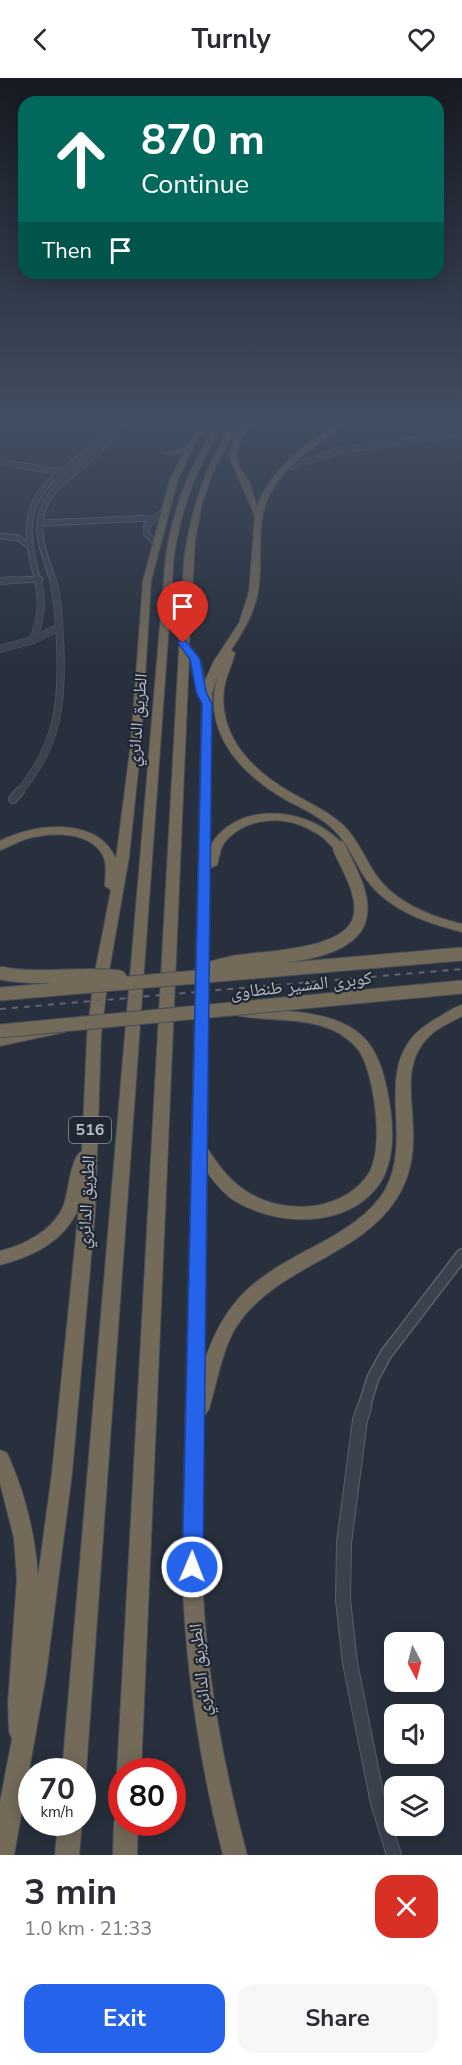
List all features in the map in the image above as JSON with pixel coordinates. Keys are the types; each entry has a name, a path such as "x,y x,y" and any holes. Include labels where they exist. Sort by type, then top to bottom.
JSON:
{"highway":[{"name":"الطريق الدائري","path":"2,1855 22,1752 45,1605 62,1473 85,1235 94,1036 101,977 123,857 135,743 147,581 157,545 158,514 164,500"},
{"name":"الطريق الدائري","path":"75,1758 170,555 182,500"},
{"path":"130,1758 178,798 183,643 192,529 199,500"},
{"path":"250,500 258,515"},
{"name":"الطريق الدائري","path":"235,1855 211,1754 197,1657 192,1567 207,704 208,687 213,670 244,621 253,593 258,515 263,500"},
{"path":"183,643 195,659 201,692 207,704"},
{"path":"231,643 218,701 221,723 237,754 268,784 335,824 351,842 374,881 393,899 429,918 462,928"},
{"path":"191,976 226,963 318,951 333,946 349,936 359,922 360,902 352,872 339,847 319,828 301,820 272,817 244,822 227,831 216,843 204,893"},
{"path":"0,846 22,836 46,831 70,832 91,839 105,850 110,859 112,887 116,901"},
{"name":"كوبرى المشير طنطاوى","path":"0,994 462,954"},
{"path":"0,973 36,978 100,975 136,982"},
{"name":"كوبرى المشير طنطاوى","path":"0,1031 462,987"},
{"path":"200,1150 233,1191 251,1203 273,1210 297,1213 320,1212 342,1205 360,1194 374,1180 383,1155 380,1095 372,1063 366,1050 349,1033 325,1021 307,1017 264,1015 233,1010"},
{"path":"195,1425 221,1338 243,1304 262,1285 291,1265 358,1229 377,1212 392,1193 406,1154 400,1089 405,1062 413,1046 426,1032 442,1020 462,1010"},
{"path":"0,1041 44,1033 70,1025"},
{"path":"4,1257 39,1243 62,1222 72,1205 79,1170 90,1143"},
{"path":"0,1459 15,1495 27,1555 28,1599 19,1707 22,1752"},
{"path":"67,1855 69,1836"},
{"path":"124,1855 125,1836"}],"street":[{"path":"0,535 20,531 36,500"},
{"path":"13,799 38,769 48,750 54,733 62,681 56,589 40,546 40,523 47,500"},
{"path":"31,511 42,511"},
{"path":"40,523 158,514"},
{"path":"20,531 28,545 40,579 42,606 39,626 33,640"},
{"path":"20,531 28,545"},
{"path":"0,581 40,579"},
{"path":"42,606 57,605"},
{"path":"0,649 33,640 59,627"},
{"path":"394,1855 378,1803 350,1663 344,1600 344,1543 360,1420 368,1391 386,1354 462,1255"}],"railway":[{"path":"0,1009 462,969"}],"route":[{"path":"183,643 195,659 202,696 207,704 192,1567"}]}
